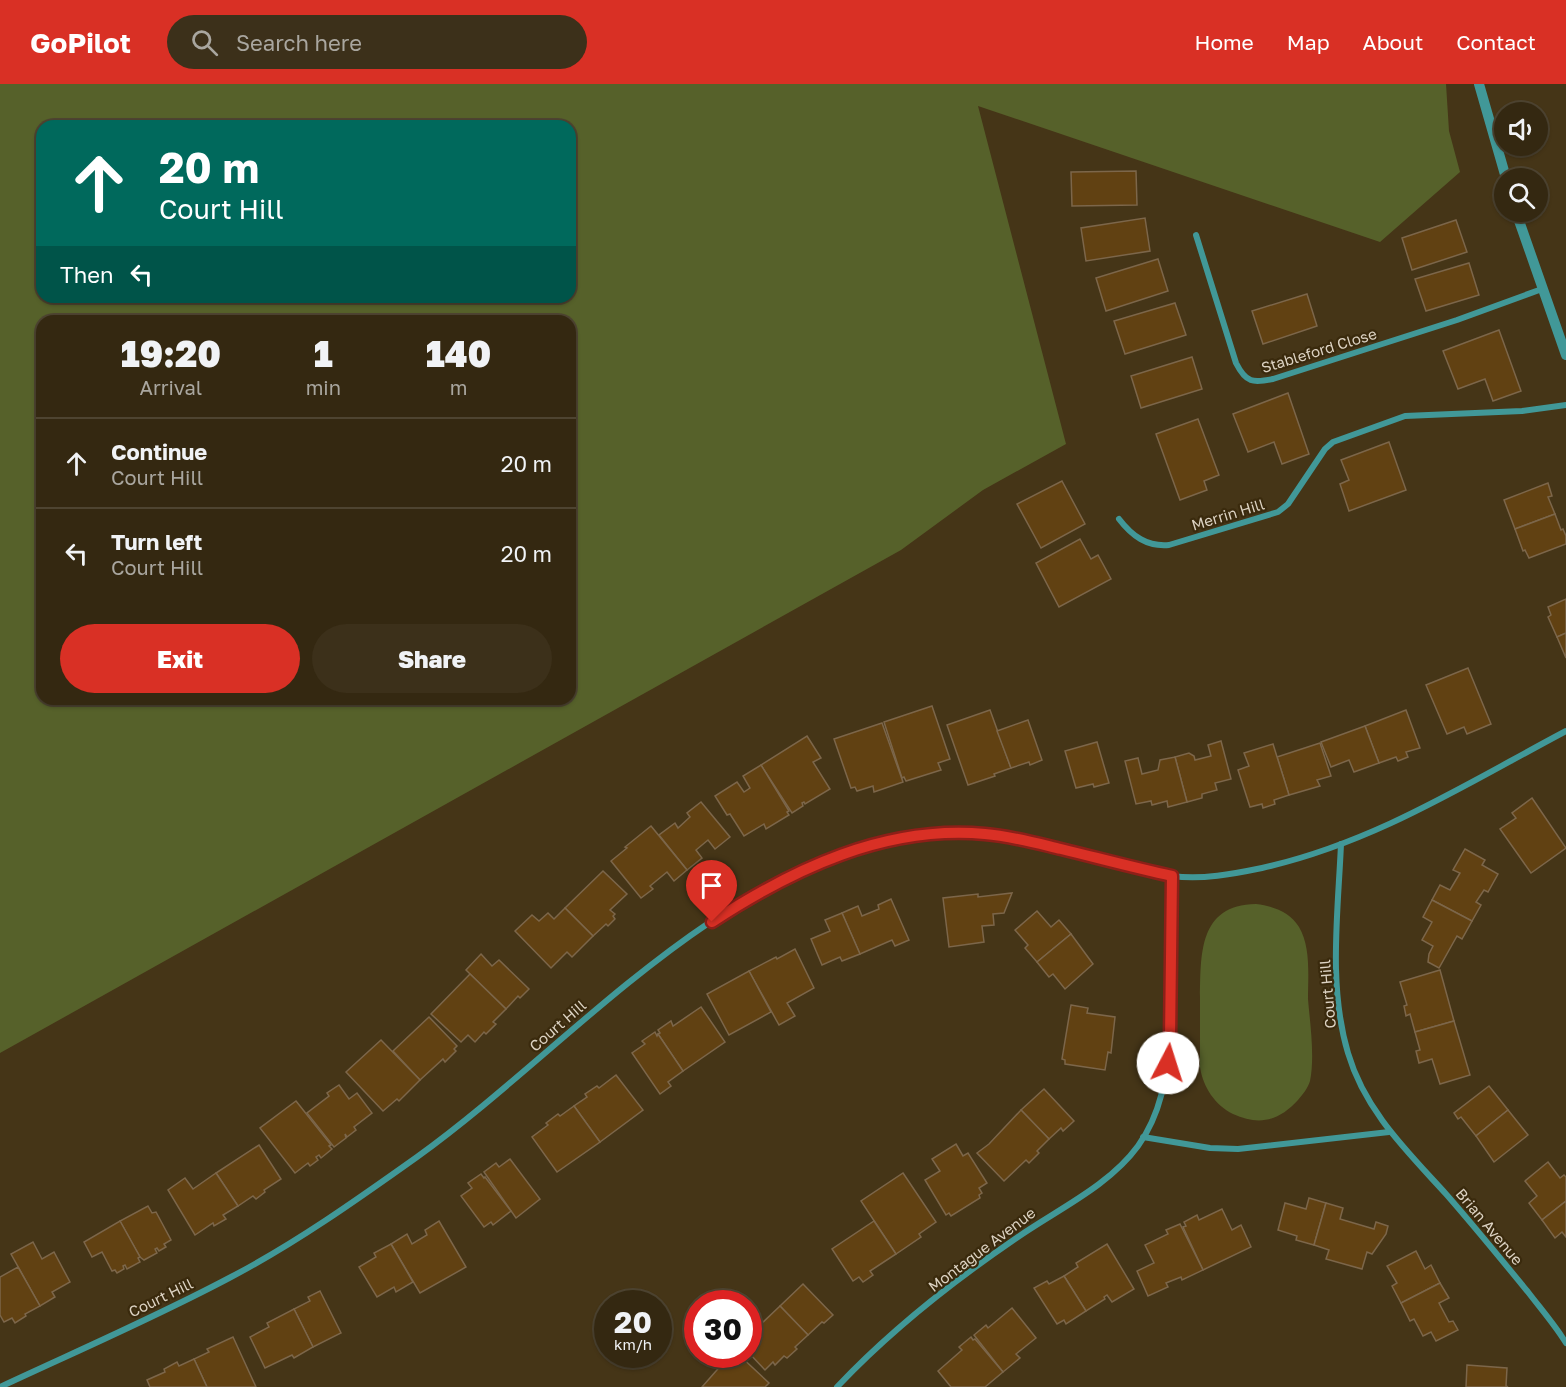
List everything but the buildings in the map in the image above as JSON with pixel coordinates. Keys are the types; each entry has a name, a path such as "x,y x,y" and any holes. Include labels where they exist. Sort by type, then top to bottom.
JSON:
{"street":[{"path":"1479,84 1503,168"},
{"path":"1519,222 1566,355"},
{"name":"Stableford Close","path":"1196,236 1236,363 1241,374 1248,380 1259,382 1456,320 1542,289"},
{"name":"Merrin Hill","path":"1119,519 1137,538 1154,545 1169,545 1278,512 1288,504 1325,449 1333,442 1400,417 1522,411 1566,405"},
{"name":"Court Hill","path":"0,1387 205,1291 294,1240 407,1164 478,1110 604,1003 693,935 752,896 819,863 896,839 938,834 986,834 1030,842 1172,876 1197,878 1247,871 1292,860 1341,844 1435,804 1566,731"},
{"name":"Court Hill","path":"1341,844 1336,974 1342,1021 1347,1050 1356,1075 1389,1132"},
{"name":"Montague Avenue","path":"837,1387 878,1347 962,1278 1009,1242 1109,1176 1131,1154 1143,1137 1161,1097 1168,1063 1172,876"},
{"path":"1143,1137 1210,1148 1238,1149 1389,1132"},
{"name":"Brian Avenue","path":"1389,1132 1485,1239 1566,1343"}],"green space":[{"path":"0,84 1446,84 1449,131 1460,172 1380,242 978,106 1066,444 983,490 901,550 0,1053"},
{"path":"1256,904 1275,908 1291,917 1303,935 1308,962 1312,1051 1310,1081 1298,1100 1276,1117 1251,1120 1233,1114 1221,1106 1207,1088 1200,1067 1200,997 1203,949 1213,923 1223,913 1237,907"}],"route":[{"path":"712,922 752,896 819,863 880,843 918,835 963,833 1012,838 1172,876 1168,1063"}]}
